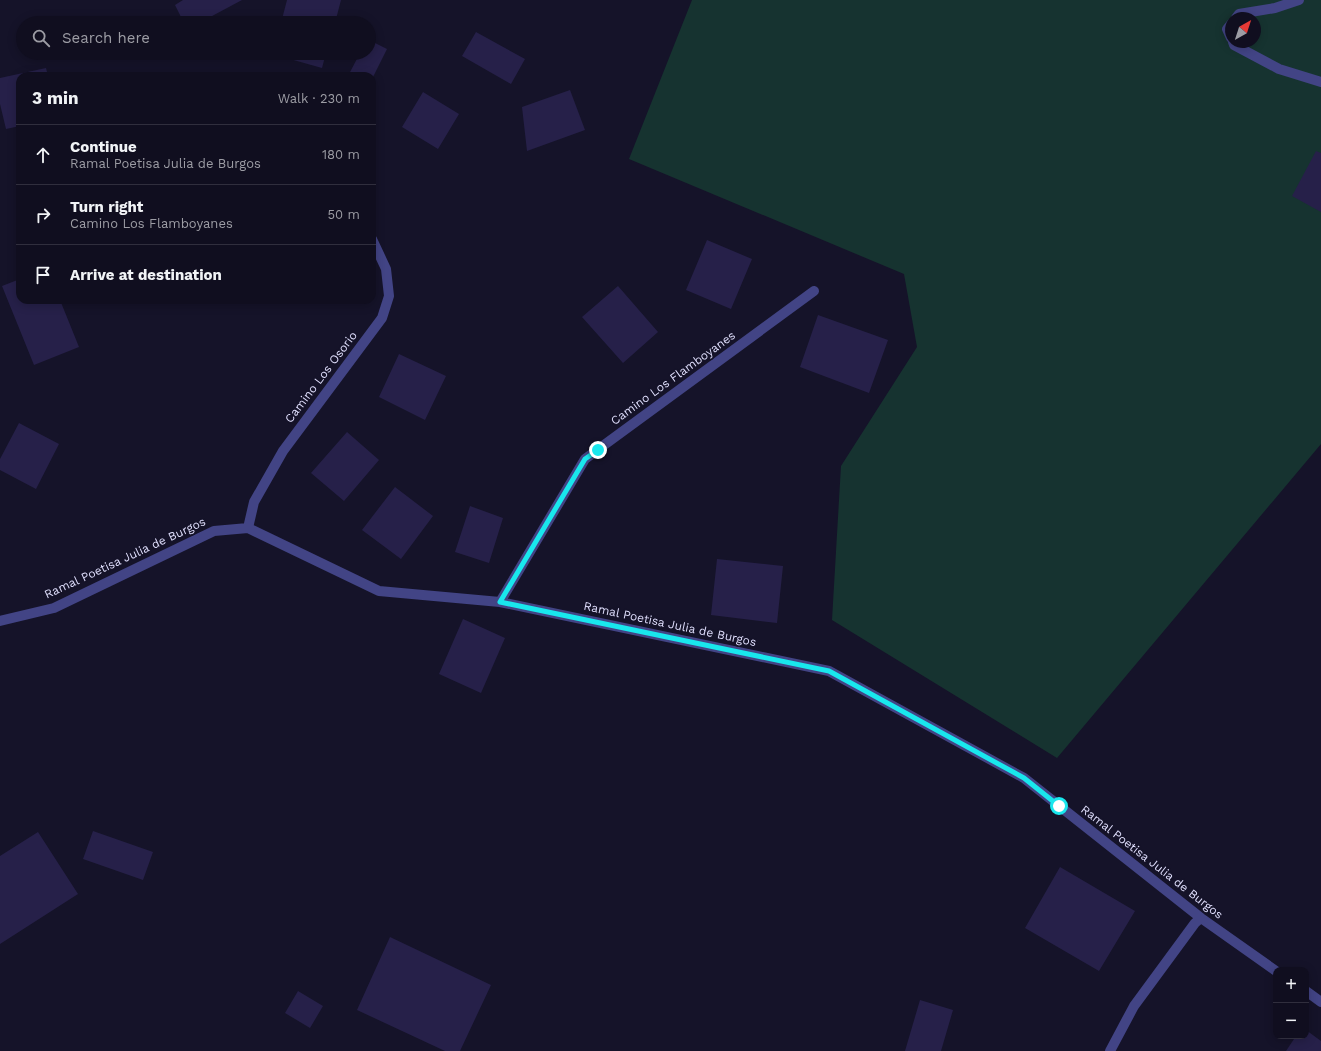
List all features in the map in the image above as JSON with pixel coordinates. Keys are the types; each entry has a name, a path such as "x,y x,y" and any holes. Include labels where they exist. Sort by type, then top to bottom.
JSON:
{"street":[{"path":"1251,12 1275,8 1299,0"},
{"path":"1240,48 1279,69 1321,82"},
{"name":"Camino Los Osorio","path":"248,528 254,502 283,451 382,318 389,296 386,269 376,248"},
{"name":"Camino Los Flamboyanes","path":"500,602 585,459 814,291"},
{"name":"Ramal Poetisa Julia de Burgos","path":"0,621 54,608 214,531 248,528 379,591 500,602 829,671 1024,778 1201,918 1273,969"},
{"path":"1110,1051 1134,1006 1195,923 1201,918"},
{"path":"1309,993 1321,1002"}],"green space":[{"path":"692,0 1321,0 1321,444 1057,758 832,620 841,466 917,347 904,274 629,159"}],"building":[{"path":"183,0 242,0 212,16 180,16 175,5"},
{"path":"287,0 341,0 337,16 283,16"},
{"path":"476,32 525,59 511,84 462,56"},
{"path":"376,44 387,49 376,72 350,72 356,60 376,60"},
{"path":"293,60 324,60 322,68"},
{"path":"46,68 47,72 28,72"},
{"path":"16,75 16,127 6,129 0,104 0,78"},
{"path":"570,90 585,130 527,151 522,107"},
{"path":"423,92 459,114 438,149 402,127"},
{"path":"1316,151 1321,153 1321,212 1292,196"},
{"path":"707,240 752,259 731,309 686,290"},
{"path":"16,281 16,304 62,304 79,347 34,365 2,286"},
{"path":"618,286 658,332 623,363 582,317"},
{"path":"818,315 888,340 869,393 800,367"},
{"path":"399,354 446,376 425,420 379,397"},
{"path":"19,423 59,444 36,489 0,470 0,459"},
{"path":"347,432 379,460 344,501 311,473"},
{"path":"395,487 433,516 401,559 362,530"},
{"path":"470,506 503,518 489,563 455,552"},
{"path":"717,559 783,566 777,623 711,615"},
{"path":"463,619 505,638 481,693 439,674"},
{"path":"93,831 153,852 143,880 83,859"},
{"path":"38,832 78,894 0,944 0,856"},
{"path":"1060,867 1135,911 1099,971 1025,928"},
{"path":"390,937 491,985 460,1051 445,1051 357,1010"},
{"path":"298,991 323,1006 310,1028 285,1013"},
{"path":"920,1000 953,1010 941,1051 905,1051"},
{"path":"1309,1032 1321,1041 1321,1051 1286,1051 1294,1039 1309,1039"}],"route":[{"path":"598,450 585,459 500,602 829,671 1024,778 1059,806"}]}
